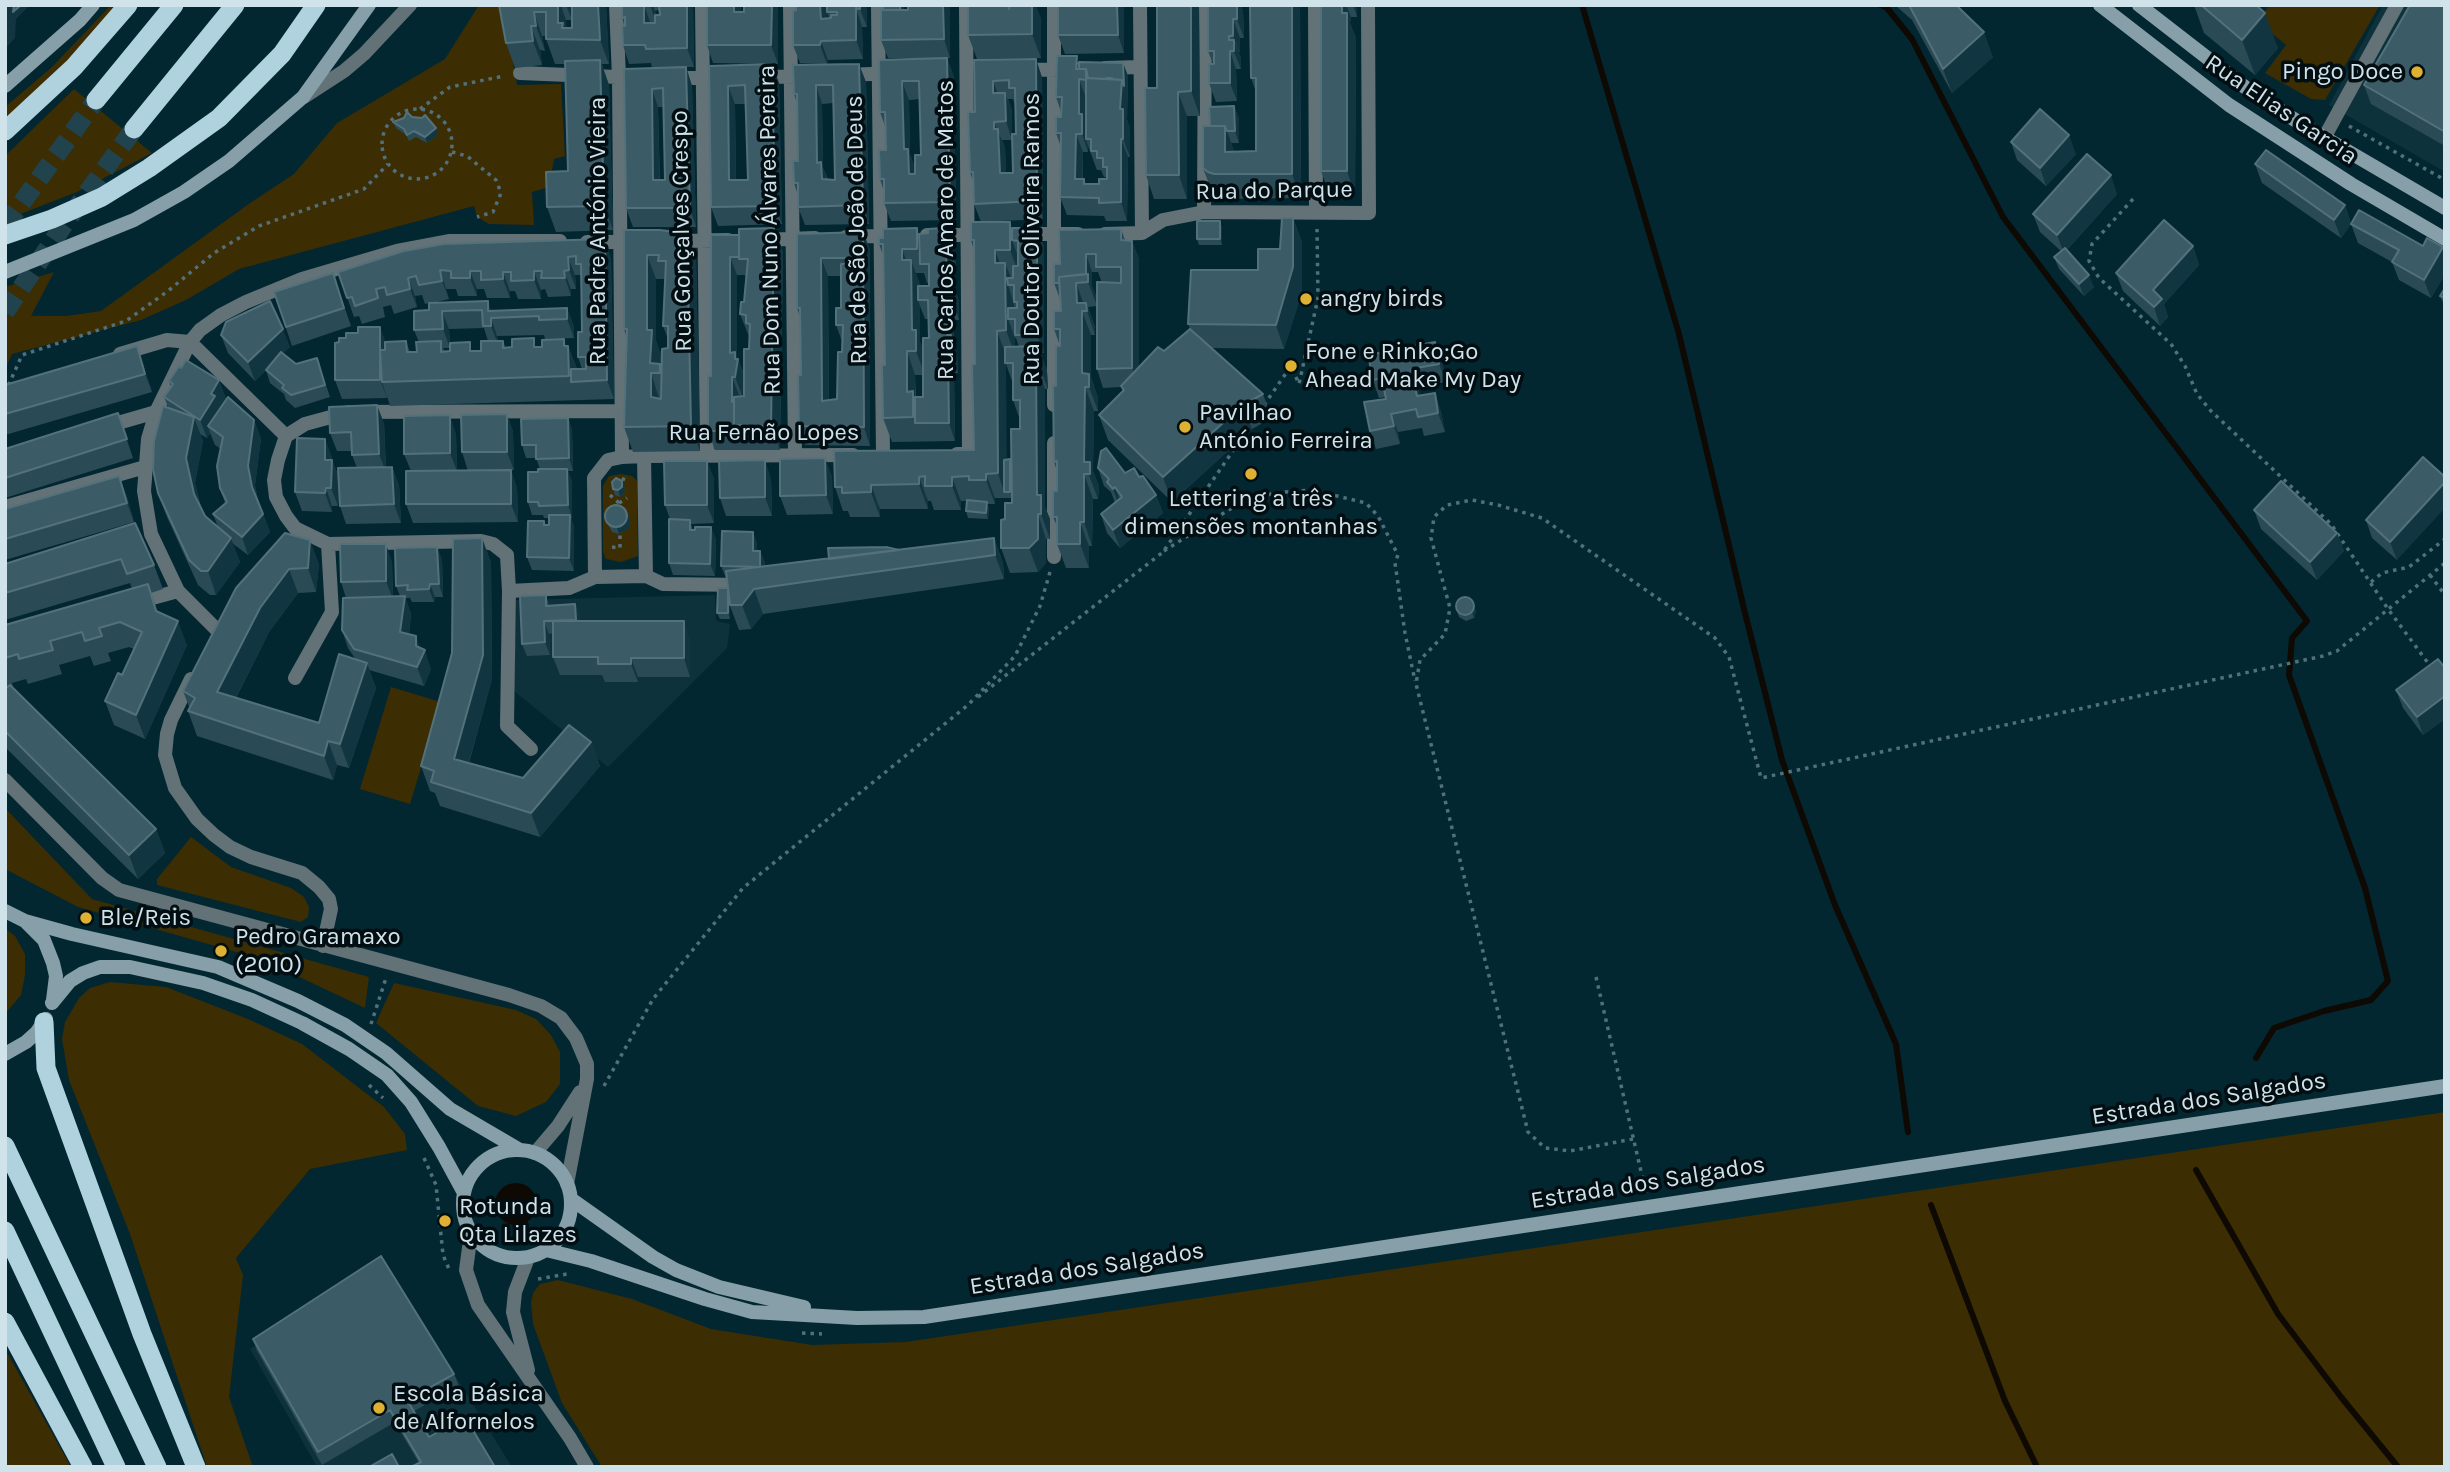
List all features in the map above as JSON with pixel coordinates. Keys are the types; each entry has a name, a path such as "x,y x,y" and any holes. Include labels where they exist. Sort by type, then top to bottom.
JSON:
{"highway":[{"path":"5,131 74,67 128,5"},
{"path":"96,100 174,5"},
{"path":"134,130 235,5"},
{"path":"5,235 52,219 102,197 149,168 219,118 282,54 316,5"},
{"path":"44,1022 46,1068 142,1334 197,1467"},
{"path":"5,1146 157,1467"},
{"path":"5,1231 116,1467"},
{"path":"5,1322 83,1467"}],"main road":[{"path":"5,86 80,20 93,5"},
{"path":"5,272 134,220 184,192 229,161 303,97 369,5"},
{"name":"Rua Elias Garcia","path":"2100,5 2229,105 2351,184 2445,239"},
{"name":"Rua Elias Garcia","path":"2139,5 2250,91 2324,138 2445,208"},
{"path":"5,911 25,921 72,934 218,967 298,1001 345,1025 386,1053 450,1109 520,1150"},
{"path":"5,1054 26,1042 44,1022 52,1003 56,976 53,963 44,940 25,921"},
{"path":"52,1003 70,981 83,973 100,967 130,967 203,983 252,1000 302,1023 349,1049 387,1075 411,1102 464,1193"},
{"name":"Estrada dos Salgados","path":"546,1250 614,1267 705,1299 752,1312 857,1318 924,1317 2445,1086"},
{"path":"520,1150 549,1160 559,1171 567,1184 571,1199 570,1214 566,1228 546,1250 528,1258 511,1258 495,1254 481,1245 471,1233 465,1220 464,1193 469,1178 478,1166 491,1157 520,1150"},
{"name":"Estrada dos Salgados","path":"571,1199 653,1257 676,1270 719,1287 767,1300 857,1318"}],"street":[{"path":"303,97 365,54 411,5"},
{"name":"Rua Padre António Vieira","path":"615,458 621,411 619,77 616,5"},
{"name":"Rua Gonçalves Crespo","path":"702,5 707,456"},
{"name":"Rua Dom Nuno Álvares Pereira","path":"790,5 795,455"},
{"name":"Rua de São João de Deus","path":"878,5 880,235 889,454"},
{"name":"Rua Carlos Amaro de Matos","path":"945,454 970,454 966,5"},
{"name":"Rua Doutor Oliveira Ramos","path":"1054,5 1054,557"},
{"path":"217,629 178,591 145,536 144,491 148,439 156,412 190,342 200,330 221,314 302,279 397,251 450,241 620,242 880,235 1142,233 1140,5"},
{"path":"1204,212 1205,5"},
{"path":"1315,5 1316,212"},
{"name":"Rua do Parque","path":"1142,233 1163,220 1204,212 1369,212 1368,5"},
{"path":"2324,138 2398,5"},
{"path":"1006,71 1140,67"},
{"path":"520,73 703,78 917,73"},
{"path":"105,359 167,340 190,342 286,436"},
{"path":"531,749 507,726 509,592 506,555 493,544 481,541 328,544 292,533 276,497 274,480 286,436 305,424 349,412 621,411"},
{"path":"93,430 156,412"},
{"name":"Rua Fernão Lopes","path":"615,458 889,454"},
{"path":"644,456 646,576"},
{"path":"595,577 593,478 615,458"},
{"path":"5,507 145,467"},
{"path":"295,678 332,612 328,544"},
{"path":"509,592 569,588 595,577 646,576 663,584 759,586"},
{"path":"125,606 178,591"},
{"path":"199,663 171,720 167,734 165,755 175,788 197,818 230,847 251,857 302,873 319,887 328,899 331,909 323,946"},
{"path":"5,779 102,878 119,890 489,989 541,1006 561,1018 576,1038 587,1064 587,1079 567,1184"},
{"path":"535,1153 574,1104 587,1079"},
{"path":"471,1233 466,1270 478,1305 587,1467"},
{"path":"528,1258 515,1292 513,1312 531,1381"}],"path":[{"path":"420,109 432,112 442,119 453,140 452,152 439,172 429,178 417,180 405,178 388,164 382,143 384,132 398,115 420,109 450,87 520,73"},
{"path":"2333,121 2357,129 2445,180"},
{"path":"452,152 467,156 496,180 501,193 493,212 477,217"},
{"path":"5,393 22,355 127,320 214,253 259,226 365,188 388,164"},
{"path":"2133,199 2092,244 2090,261 2099,278 2171,344 2185,366 2197,394 2211,411 2332,524 2388,609 2435,673"},
{"path":"1261,410 1292,366 1299,384 1318,298 1316,212"},
{"path":"11,380 20,381"},
{"path":"1163,552 1246,432"},
{"path":"620,514 619,503 610,495 611,486 620,478 631,483 631,487"},
{"path":"601,1091 653,999 743,888 968,705 1163,552 1230,509 1273,493 1312,490 1366,503 1378,516 1398,555 1395,563 1405,633 1416,684 1528,1132 1545,1148 1570,1151 1633,1139"},
{"path":"1416,684 1420,660 1445,634 1450,608 1431,538 1434,517 1447,505 1472,500 1542,518 1715,638 1729,657 1761,778 2323,656 2337,651 2445,563"},
{"path":"606,548 620,548 620,526"},
{"path":"2371,582 2382,573 2409,566 2445,539"},
{"path":"968,705 1015,656 1040,606 1054,557"},
{"path":"2430,575 2445,595"},
{"path":"366,1040 391,963"},
{"path":"1596,977 1648,1206"},
{"path":"364,1081 391,1105"},
{"path":"419,1147 436,1185 443,1255 452,1277"}],"shaded area":[{"path":"111,5 118,5 60,71 5,120 5,107 52,67"},
{"path":"479,5 503,5 517,85 561,84 565,156 554,159 549,187 532,192 534,225 489,224 477,217 474,206 239,269 186,300 141,320 12,354 5,370 5,287 54,272 31,316 66,316 101,311 294,174 337,123 445,59"},
{"path":"2270,5 2380,5 2325,100 2311,99 2265,73 2286,45 2257,21"},
{"path":"2383,5 2445,5 2445,172 2329,105"},
{"path":"74,89 152,153 77,192 5,220 5,156"},
{"path":"609,476 632,476 637,481 638,556 621,562 606,559 603,552 603,486"},
{"path":"715,595 716,621 730,624 727,648 608,767 514,691 516,600"},
{"path":"391,687 441,702 410,804 360,789"},
{"path":"5,808 92,899 369,977 365,1008 261,959 78,907 5,869"},
{"path":"191,837 231,867 291,888 304,897 309,907 308,917 301,922 157,885 157,879"},
{"path":"5,928 15,936 25,954 25,975 21,995 5,1014"},
{"path":"110,982 166,987 248,1019 302,1044 384,1107 405,1134 407,1150 310,1169 236,1258 243,1275 229,1397 253,1467 207,1467 130,1234 69,1080 62,1039 65,1022 79,998 90,988"},
{"path":"394,983 516,1010 536,1019 551,1035 560,1052 560,1084 546,1102 516,1116 478,1106 376,1023"},
{"path":"2445,1112 2445,1467 602,1467 562,1403 533,1324 533,1293 540,1284 558,1280 632,1299 711,1329 812,1345 906,1342"},
{"path":"516,1183 531,1189 537,1204 531,1219 516,1225 501,1219 495,1204 501,1189"},
{"name":"Escola Básica de Alfornelos","path":"385,1263 512,1467 317,1467 250,1349"},
{"path":"5,1349 71,1467 5,1467"}],"building":[{"path":"499,5 558,5 558,23 563,23 562,28 572,28 572,5 598,5 600,40 546,39 546,12 534,12 536,26 531,26 533,41 506,43"},
{"path":"622,5 644,5 644,23 655,23 655,15 660,15 659,5 687,5 687,48 646,49 645,45 623,45 622,26 625,26 625,17 622,18"},
{"path":"707,5 734,5 734,12 744,12 744,5 772,5 771,45 707,45"},
{"path":"796,5 820,5 821,19 837,15 837,12 827,12 827,5 860,5 860,9 856,8 856,40 821,41 820,45 793,45 793,11 796,10"},
{"path":"883,5 900,5 900,10 883,10"},
{"path":"908,5 943,5 944,39 881,40 881,10 908,10"},
{"path":"968,5 1008,5 1009,9 1009,5 1032,5 1032,34 968,35"},
{"path":"1058,5 1117,5 1118,35 1058,35"},
{"path":"1157,5 1191,5 1191,91 1178,92 1179,175 1146,175 1145,88 1157,88"},
{"path":"1208,5 1237,5 1237,19 1233,19 1233,36 1229,36 1229,40 1234,40 1234,51 1230,51 1230,83 1209,83 1209,64 1214,64 1214,51 1208,51"},
{"path":"1250,5 1292,5 1292,174 1214,174 1203,168 1203,126 1225,126 1225,152 1256,151 1256,78 1251,78"},
{"path":"1321,5 1342,5 1342,13 1347,13 1347,171 1321,171"},
{"path":"1909,5 1956,5 1984,32 1943,69"},
{"path":"2201,5 2256,5 2265,13 2242,40"},
{"name":"Pingo Doce","path":"2410,5 2445,5 2445,132 2364,85"},
{"path":"1057,56 1077,56 1076,69 1086,69 1086,78 1122,80 1121,202 1099,203 1099,198 1060,197 1061,133 1056,133 1056,117 1061,117 1062,97 1056,97","holes":["1079,79 1086,80 1086,139 1091,139 1091,151 1097,151 1097,158 1103,158 1103,167 1107,167 1107,179 1099,179 1099,184 1084,184 1084,179 1075,179 1076,134 1082,134"]},
{"path":"947,58 950,202 884,203 884,179 880,179 879,150 886,150 885,112 880,112 879,60","holes":["902,81 919,81 921,155 915,155 915,174 909,174 908,149 904,149"]},
{"path":"1036,59 1037,201 974,204 968,112 975,112 974,60","holes":["1009,80 1009,88 1015,88 1013,173 1000,173 998,129 994,129 994,122 1006,121 1005,93 993,93 993,81"]},
{"path":"600,60 604,206 547,207 546,172 568,171 565,61"},
{"path":"1079,62 1123,63 1124,86 1122,80 1088,78 1086,69 1079,69"},
{"path":"772,64 775,206 711,207 709,66","holes":["745,85 748,180 729,180 728,86"]},
{"path":"859,64 863,205 798,207 798,183 794,183 793,161 798,161 797,94 794,94 793,65","holes":["816,85 833,85 835,180 822,179 821,162 817,163"]},
{"path":"686,67 690,208 626,208 624,69","holes":["663,88 665,180 653,180 652,89"]},
{"path":"1234,106 1235,131 1227,131 1225,126 1210,126 1209,107"},
{"path":"2040,109 2069,135 2040,168 2011,142"},
{"path":"407,112 412,117 422,118 425,115 436,128 425,137 414,131 407,135 404,129 393,122 404,118"},
{"path":"2266,150 2345,205 2334,220 2255,164"},
{"path":"2087,154 2111,175 2057,235 2033,214"},
{"path":"2359,210 2423,246 2427,238 2443,247 2424,280 2392,262 2399,250 2351,224"},
{"path":"1282,218 1293,218 1293,267 1276,325 1188,324 1191,270 1258,270 1258,249 1280,249"},
{"path":"2164,220 2193,246 2153,290 2162,299 2154,307 2116,273"},
{"path":"1197,221 1220,221 1220,239 1197,239"},
{"path":"971,222 1010,222 1010,250 995,250 995,263 1005,263 1006,330 997,331 998,473 986,474 986,480 969,480 969,476 952,477 952,486 925,486 925,476 919,477 919,484 871,485 871,492 842,493 842,487 835,487 834,451 974,450 974,240 971,240"},
{"path":"774,228 771,426 734,425 734,397 744,396 744,349 749,349 750,324 746,323 746,315 740,314 741,302 744,302 748,259 739,259 739,229"},
{"path":"917,228 917,249 902,249 902,260 911,260 912,330 916,330 916,351 907,351 907,392 913,391 913,417 883,418 883,244 879,244 879,238 883,238 883,229"},
{"path":"943,228 944,238 949,238 949,248 946,248 947,283 952,282 952,302 947,302 947,335 951,335 951,355 948,355 949,423 915,423 915,397 923,397 923,338 929,338 928,300 918,300 918,286 929,286 929,264 920,264 919,234 928,233 928,229"},
{"path":"1012,228 1037,228 1037,335 1015,335 1015,319 1008,319 1008,308 1017,308 1017,302 1014,302 1014,285 1008,285 1007,278 1013,278 1013,266 1018,266 1018,241 1012,240"},
{"path":"1121,229 1121,240 1132,241 1132,368 1097,369 1097,282 1121,283 1121,267 1096,267 1096,254 1086,254 1086,274 1059,277 1059,283 1054,283 1054,264 1060,264 1059,230"},
{"path":"624,230 687,233 691,426 624,427 627,329 624,329","holes":["647,255 659,255 658,261 666,261 663,326 668,326 668,348 662,349 661,399 651,397 651,373 660,373 660,364 650,363 652,330 647,330"]},
{"path":"863,232 864,427 799,426 798,375 801,375 797,234","holes":["821,258 846,258 846,264 841,264 841,308 836,308 836,325 843,325 842,352 838,352 837,399 822,401"]},
{"path":"711,235 739,235 739,257 730,257 730,353 735,352 735,359 738,359 735,377 732,377 736,431 708,431 708,376 711,376"},
{"path":"605,239 607,380 571,382 571,369 586,369 586,357 578,357 578,332 582,332 581,264 576,264 576,256 568,257 569,270 564,271 565,278 541,278 542,271 534,271 534,280 511,281 511,272 503,272 503,279 481,280 481,271 470,271 470,278 451,278 451,271 440,270 442,281 419,285 416,276 408,278 410,289 387,295 385,287 376,289 378,298 355,306 352,297 347,298 338,272 404,251 444,244"},
{"path":"2065,248 2089,275 2079,284 2054,257"},
{"path":"333,273 344,308 286,327 274,292"},
{"path":"1088,274 1088,282 1076,283 1077,303 1086,303 1087,311 1082,311 1082,373 1089,374 1089,387 1085,387 1084,462 1090,462 1090,474 1084,474 1084,522 1080,522 1080,544 1057,544 1057,517 1053,517 1053,491 1057,491 1057,461 1054,462 1053,386 1056,386 1056,346 1060,346 1060,329 1054,329 1054,311 1061,311 1059,277"},
{"path":"270,301 283,329 248,362 221,335 226,322"},
{"path":"488,301 488,311 567,308 567,319 539,320 539,316 491,318 491,326 483,326 482,310 442,311 443,329 414,330 414,311 429,310 429,303"},
{"path":"358,327 380,327 380,380 335,380 335,343 339,342 339,338 346,338 346,333 358,333"},
{"path":"1190,329 1263,394 1243,405 1163,477 1099,415 1124,390 1121,386 1158,347 1164,351"},
{"path":"534,338 534,347 542,347 542,340 564,339 564,346 568,346 569,376 382,382 380,350 385,350 385,342 406,341 407,352 417,352 416,342 441,341 441,352 450,351 450,343 470,342 470,351 481,351 481,341 503,341 503,348 512,347 512,339"},
{"path":"1435,342 1439,364 1411,369 1417,396 1435,393 1438,413 1418,417 1416,409 1391,414 1394,426 1370,431 1364,402 1386,399 1382,378 1373,380 1368,355"},
{"path":"137,346 145,374 5,414 5,385"},
{"path":"1039,346 1039,365 1036,364 1037,495 1041,495 1038,539 1029,548 1001,548 1001,520 1005,519 1005,503 1012,503 1011,429 1020,429 1020,400 1013,400 1013,363 1005,363 1005,347"},
{"path":"281,352 296,364 317,358 325,385 291,395 282,388 284,385 266,370"},
{"path":"186,360 219,380 211,394 215,396 200,420 164,397 173,384 169,381"},
{"path":"228,397 254,420 248,466 252,487 263,514 242,537 213,514 227,502 220,488 217,466 223,437 208,426"},
{"path":"377,405 379,454 352,455 351,432 330,433 329,407"},
{"path":"163,406 194,417 186,458 194,494 205,516 231,538 208,571 201,571 189,560 158,493 153,469 154,441"},
{"path":"118,413 127,439 5,478 5,449"},
{"path":"507,414 507,452 462,452 461,415"},
{"path":"450,415 450,453 404,454 404,416"},
{"path":"568,418 569,458 536,459 536,445 522,445 521,419"},
{"path":"297,438 325,439 325,460 332,460 331,488 326,488 325,493 295,492"},
{"path":"1106,448 1125,473 1134,468 1156,495 1113,530 1101,514 1122,497 1098,468 1101,451"},
{"path":"2423,457 2445,477 2445,482 2390,542 2366,520"},
{"path":"825,458 826,495 780,496 780,459"},
{"path":"1010,459 1010,492 1004,492 1004,460"},
{"path":"765,460 765,497 720,498 719,461"},
{"path":"664,461 707,461 707,505 665,505"},
{"path":"392,467 394,504 340,506 338,468"},
{"path":"538,469 567,469 568,505 539,506 538,502 528,502 528,472 538,472"},
{"path":"511,470 511,504 406,504 406,471"},
{"path":"119,476 127,503 5,539 5,509"},
{"path":"616,478 622,481 622,487 618,490 613,489 612,482"},
{"path":"2281,481 2337,533 2310,562 2254,510"},
{"path":"967,500 987,502 986,513 966,511"},
{"path":"612,505 620,505 627,512 627,520 620,527 612,527 605,520 605,512"},
{"path":"549,515 570,515 569,558 527,557 528,521 544,521 544,525 549,525"},
{"path":"669,519 690,520 690,530 695,530 695,527 711,527 710,564 669,563"},
{"path":"135,523 154,565 127,574 121,559 5,593 5,564"},
{"path":"722,531 753,532 753,551 760,551 760,567 721,566"},
{"path":"285,533 310,540 308,568 289,569 260,608 217,692 319,723 339,654 367,663 340,744 328,741 324,756 188,711 195,698 183,691 236,588"},
{"path":"482,538 483,655 454,759 523,778 569,725 591,742 531,813 431,782 434,771 421,766 452,653 453,539"},
{"path":"994,538 995,555 754,589 742,605 730,605 726,571"},
{"path":"340,544 386,544 386,581 341,582"},
{"path":"437,547 439,584 430,584 429,589 407,590 408,585 396,586 395,548"},
{"path":"886,547 899,550 829,559 828,548"},
{"path":"148,584 156,611 178,621 136,715 105,701 118,673 122,675 142,632 120,622 99,628 102,636 85,641 82,632 50,641 53,650 19,659 18,654 5,658 5,625"},
{"path":"718,588 728,588 728,613 717,613"},
{"path":"546,595 546,606 575,604 576,620 544,621 545,642 522,644 520,596"},
{"path":"405,596 400,632 416,636 416,646 425,650 417,667 354,649 342,630 343,598"},
{"path":"1465,597 1471,600 1474,606 1471,612 1465,615 1459,612 1456,606 1459,600"},
{"path":"553,621 684,621 684,658 631,658 631,664 598,664 598,657 553,657"},
{"path":"2438,659 2445,668 2445,696 2417,717 2396,690"},
{"path":"10,685 156,829 129,855 5,731 5,689"},
{"name":"Escola Básica de Alfornelos","path":"381,1256 454,1374 407,1400 429,1437 465,1417 495,1467 411,1467 421,1462 390,1410 318,1452 253,1339"},
{"path":"392,1454 399,1467 369,1467"}],"waterway":[{"path":"1582,5 1679,334 1782,760 1835,905 1896,1044 1908,1132"},
{"path":"1881,5 1887,8 1912,39 2003,217 2307,621 2292,638 2289,675 2365,888 2388,981 2371,1000 2324,1011 2274,1028 2256,1058"},
{"path":"2196,1170 2278,1314 2398,1467"},
{"path":"1931,1205 2005,1401 2037,1467"}],"tunnel":[{"path":"5,226 96,100"},
{"path":"5,312 63,226 134,129"}],"place":[{"name":"Pingo Doce","path":"2417,72"},
{"name":"angry birds","path":"1306,299"},
{"name":"Fone e Rinko;Go Ahead Make My Day","path":"1291,366"},
{"name":"Pavilhao António Ferreira","path":"1185,427"},
{"name":"Lettering a três dimensões montanhas","path":"1251,474"},
{"name":"Ble/Reis","path":"86,918"},
{"name":"Pedro Gramaxo (2010)","path":"221,951"},
{"name":"Rotunda Qta Lilazes","path":"445,1221"},
{"name":"Escola Básica de Alfornelos","path":"379,1408"}]}
